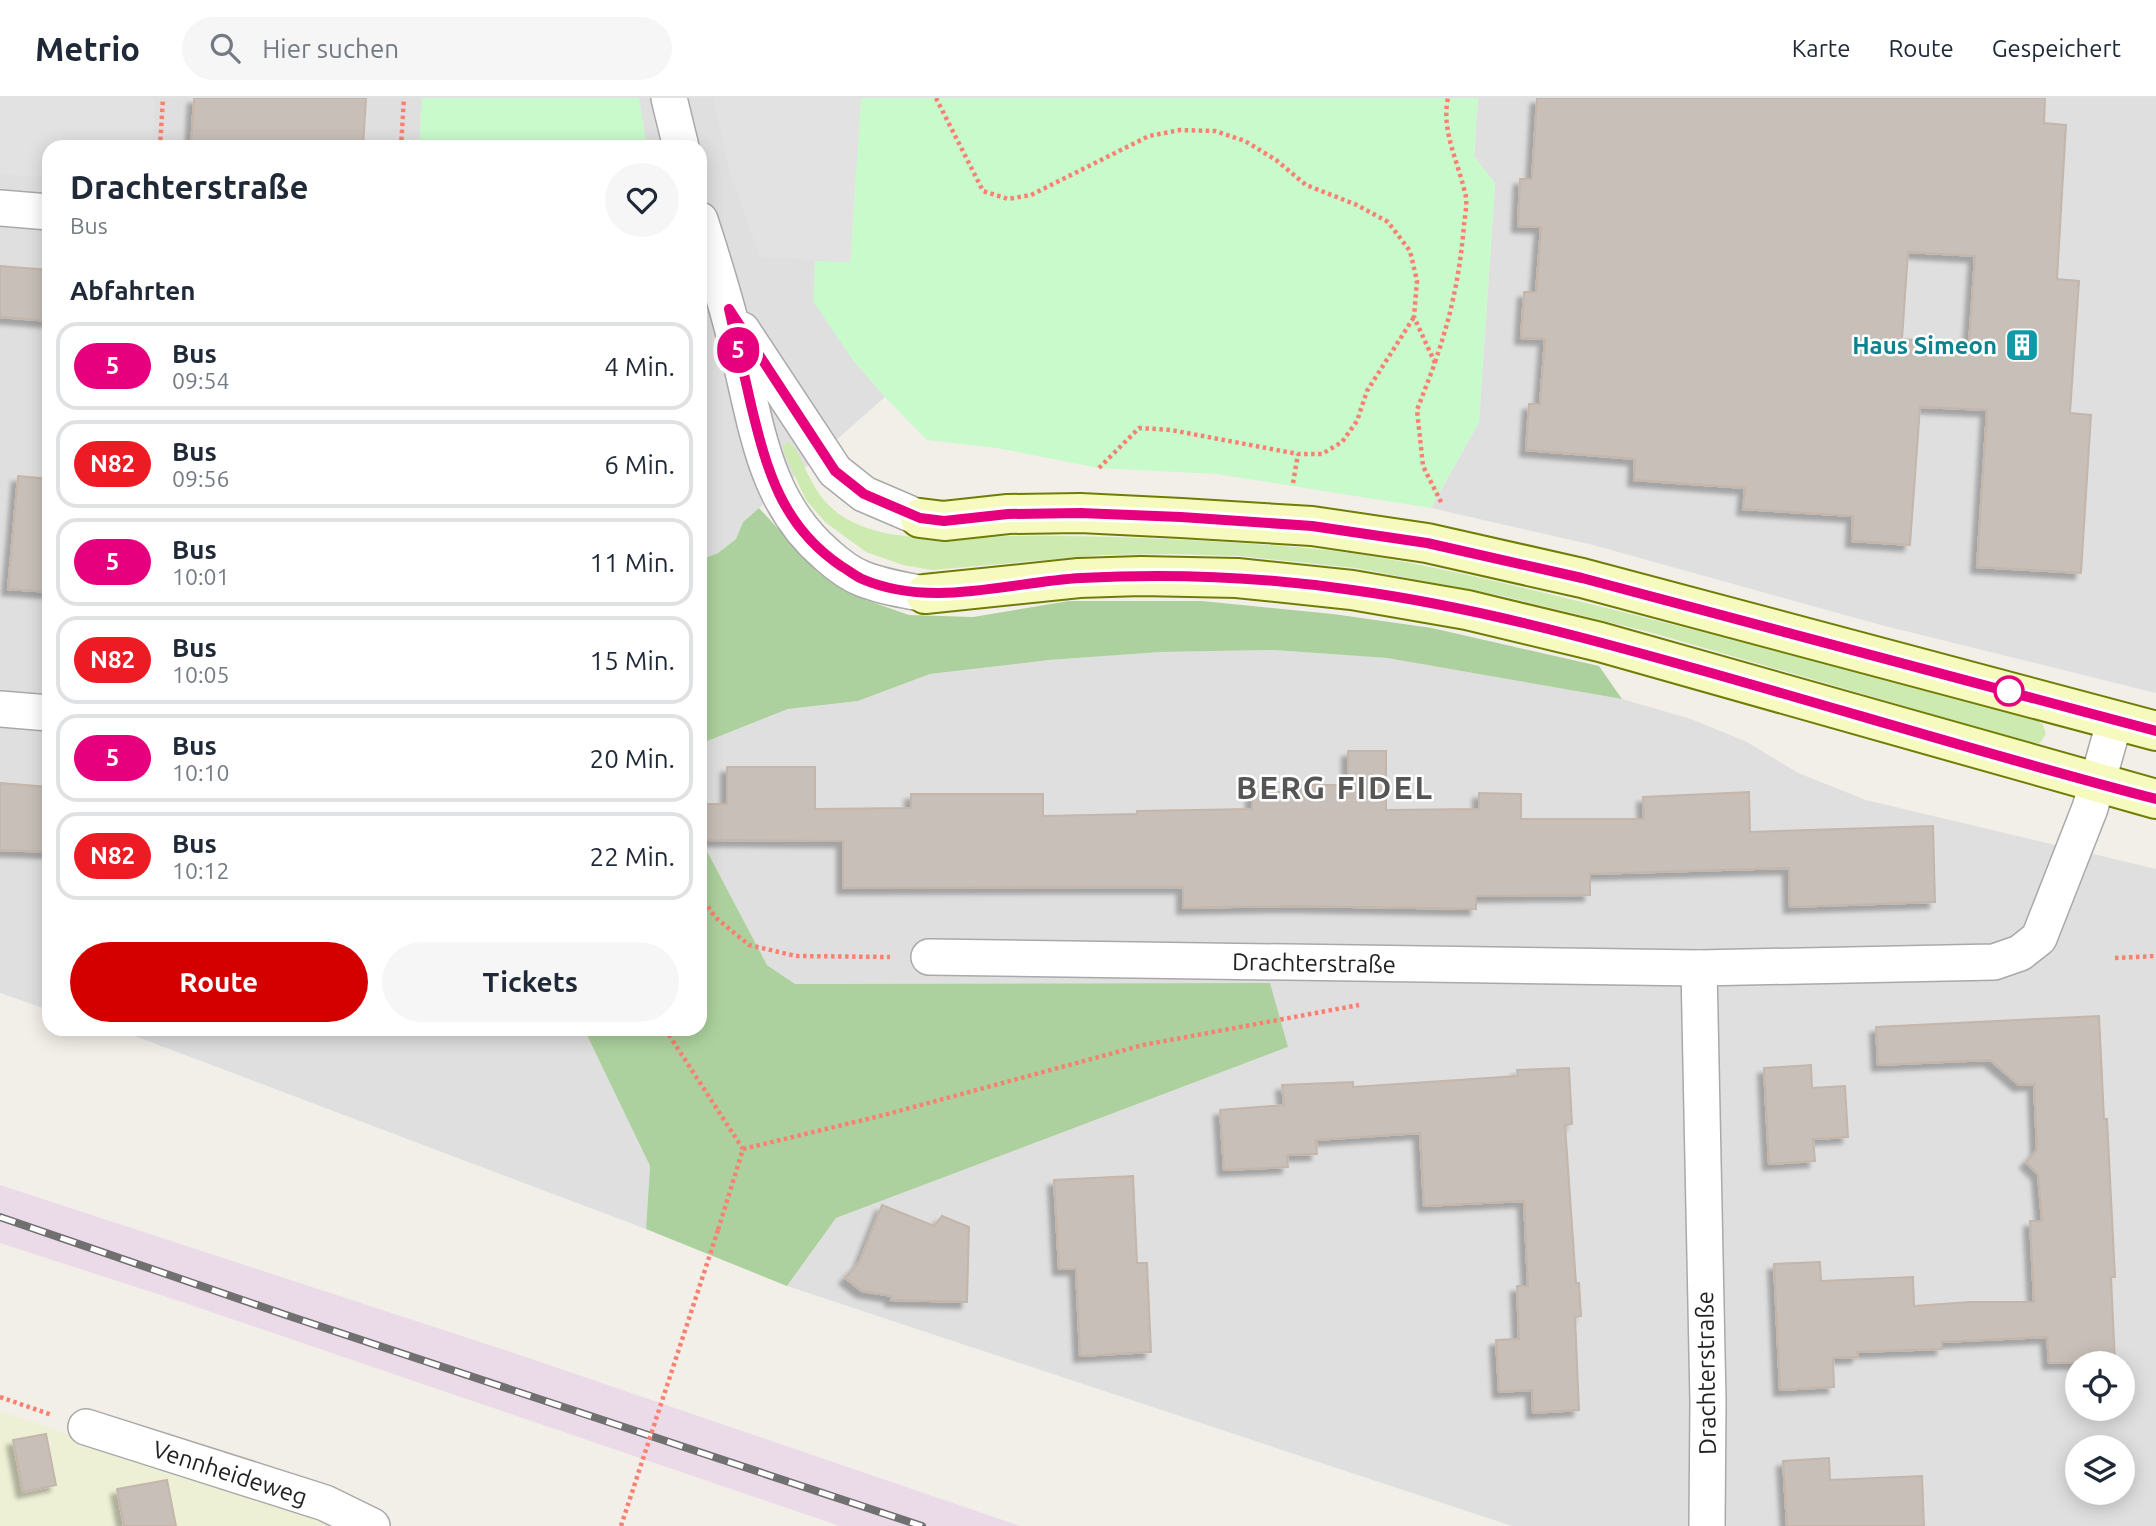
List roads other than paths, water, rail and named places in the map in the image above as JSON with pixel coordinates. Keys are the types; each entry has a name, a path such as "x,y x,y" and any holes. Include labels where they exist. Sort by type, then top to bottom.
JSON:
{"street":[{"path":"669,98 679,140"},
{"path":"0,208 42,211"},
{"path":"707,241 729,309 766,466 788,511 808,539 860,578 889,588 925,594 1079,578 1141,576 1237,578 1352,590 1467,610 1600,642 2156,799"},
{"path":"729,309 835,471 864,494 920,518 944,521 1008,514 1080,513 1181,517 1312,526 1427,543 1582,578 2156,731"},
{"path":"0,709 42,712"},
{"name":"Drachterstraße","path":"929,957 1699,968 1994,962 2020,953 2039,938 2098,784 2115,720"},
{"name":"Drachterstraße","path":"1699,968 1707,1526"},
{"name":"Vennheideweg","path":"86,1427 325,1503 372,1526"}],"railway":[{"path":"0,1217 922,1526"}],"place":[{"name":"Haus Simeon","path":"2022,345"}],"district":[{"name":"BERG FIDEL","path":"1335,787"}]}
